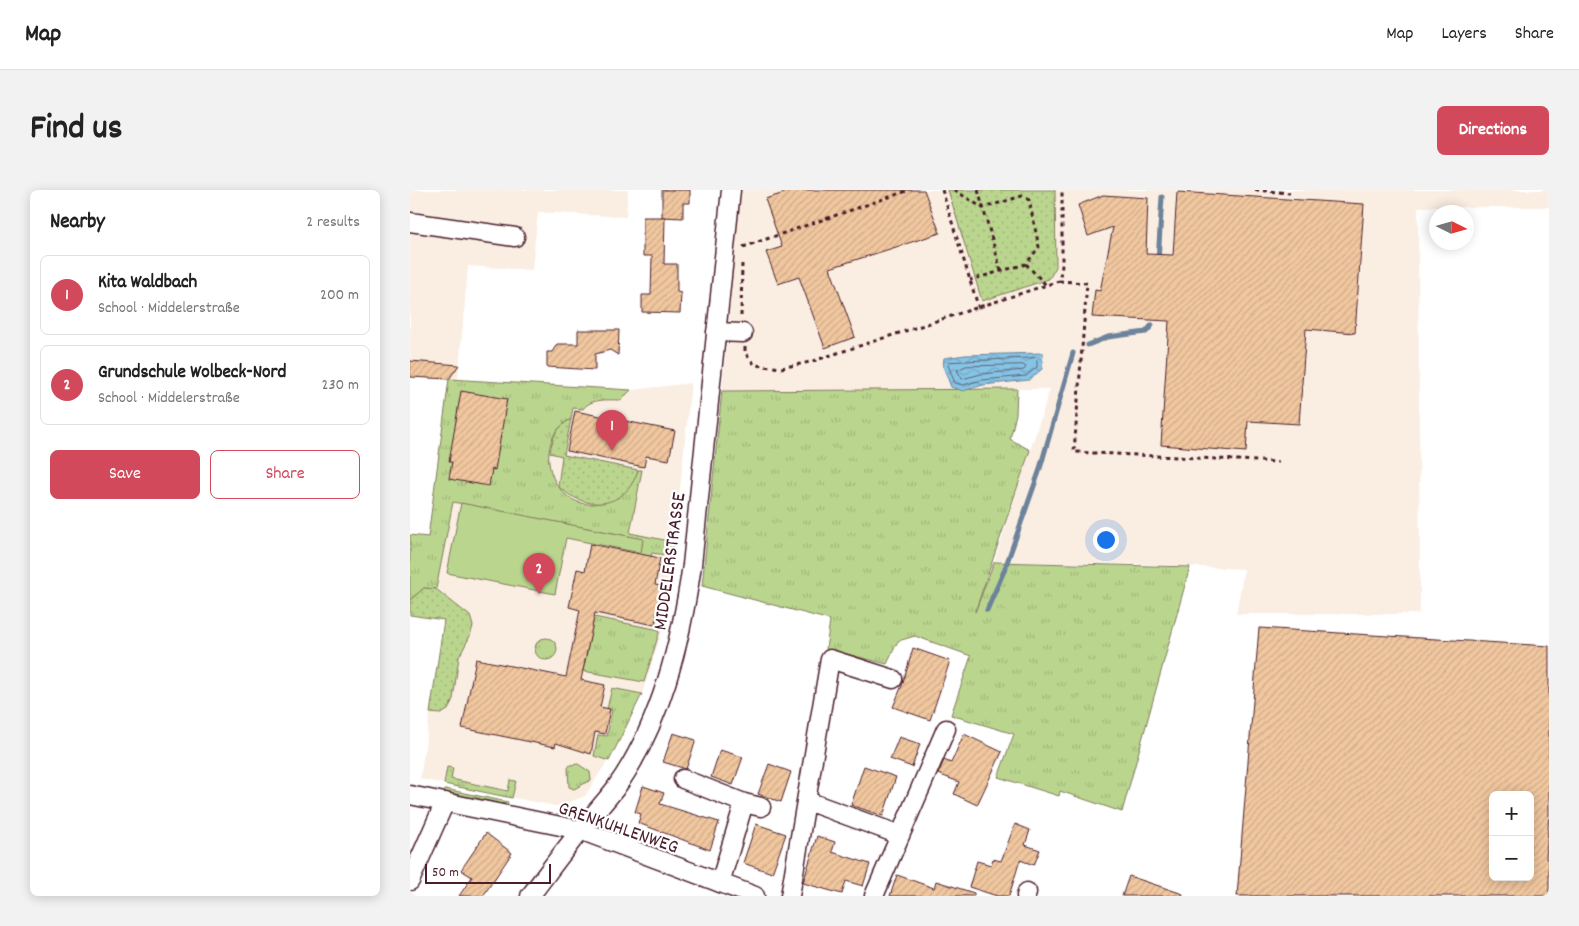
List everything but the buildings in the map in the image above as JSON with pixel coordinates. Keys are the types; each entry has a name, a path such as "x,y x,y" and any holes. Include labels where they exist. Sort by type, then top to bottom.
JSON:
{"street":[{"name":"MIDDELERSTRASSE","path":"530,896 580,830 615,788 636,754 657,708 671,670 685,616 691,574 731,190"},
{"path":"410,222 515,237"},
{"path":"716,332 743,333"},
{"path":"790,896 830,659 893,679"},
{"path":"874,896 946,730"},
{"path":"683,779 753,805 720,883"},
{"name":"GRENKUHLENWEG","path":"410,795 580,830 755,896"},
{"path":"807,801 900,835"},
{"path":"410,881 445,802"}],"path":[{"path":"743,247 910,190"},
{"path":"942,190 978,309"},
{"path":"954,190 983,208 1022,196 1029,200 1039,247 1026,264 970,280"},
{"path":"978,190 1001,271"},
{"path":"1059,281 1062,266 1062,190"},
{"path":"1255,190 1290,193"},
{"path":"742,240 740,308 746,353 755,364 781,368 810,362 978,309 1059,281 1087,283 1074,452 1279,462"},
{"path":"1026,264 1046,286"}],"shaded area":[{"path":"410,190 628,190 626,217 538,212 532,270 468,266 458,380 631,390 691,383 673,556 662,631 642,694 621,740 585,796 562,805 555,806 420,779 444,620 410,615 410,535 428,537 449,380 410,377"},
{"path":"740,190 1549,190 1549,207 1429,205 1429,207 1418,207 1420,606 1418,614 1236,614 1244,569 1137,564 994,562 1050,389 722,391"}],"green space":[{"path":"948,190 1055,190 1056,267 1049,279 982,301"},
{"path":"449,379 631,390 621,400 600,400 586,405 583,409 573,408 571,419 558,430 550,444 549,459 552,474 559,488 570,498 584,504 604,502 636,475 638,470 642,470 630,533 674,542 673,556 652,553 651,557 640,555 643,539 453,502 436,589 424,588 410,600 410,535 428,537"},
{"path":"1017,389 1016,414 1010,439 1030,450 975,612 994,562 1190,567 1122,812 1060,791 1059,796 998,777 1014,734 951,715 971,656 915,636 898,641 887,664 826,649 830,620 702,586 722,391"},
{"path":"571,419 564,455 638,470 632,483 624,493 615,499 604,503 592,503 580,500 558,486 562,456 550,453 551,447 559,429"},
{"path":"461,503 643,539 641,553 566,538 555,594 447,573"},
{"path":"424,588 436,589 470,616 473,626 459,657 453,699 448,710 441,714 430,713 444,620 410,615 410,600"},
{"path":"594,617 660,630 644,682 583,671"},
{"path":"546,638 554,641 557,649 554,657 546,660 538,657 535,649 538,641"},
{"path":"612,688 642,694 609,761 594,756 598,735 607,736 612,710 607,709"},
{"path":"578,764 590,772 591,780 574,789 569,787 568,768 570,765"},
{"path":"447,767 453,768 451,779 508,791 510,780 516,781 512,798 444,784"},
{"path":"445,789 508,802 507,807 444,794"}],"water":[{"path":"1043,353 1042,369 1029,380 983,385 963,391 951,387 943,366 944,358 965,355"}],"waterway":[{"path":"1158,261 1162,197"},
{"path":"1088,345 1108,337 1146,332 1152,325"},
{"path":"987,610 1004,571 1039,472 1073,353"}],"place":[{"name":"Kita Waldbach","path":"612,451"},
{"name":"Grundschule Wolbeck-Nord","path":"539,594"}]}
